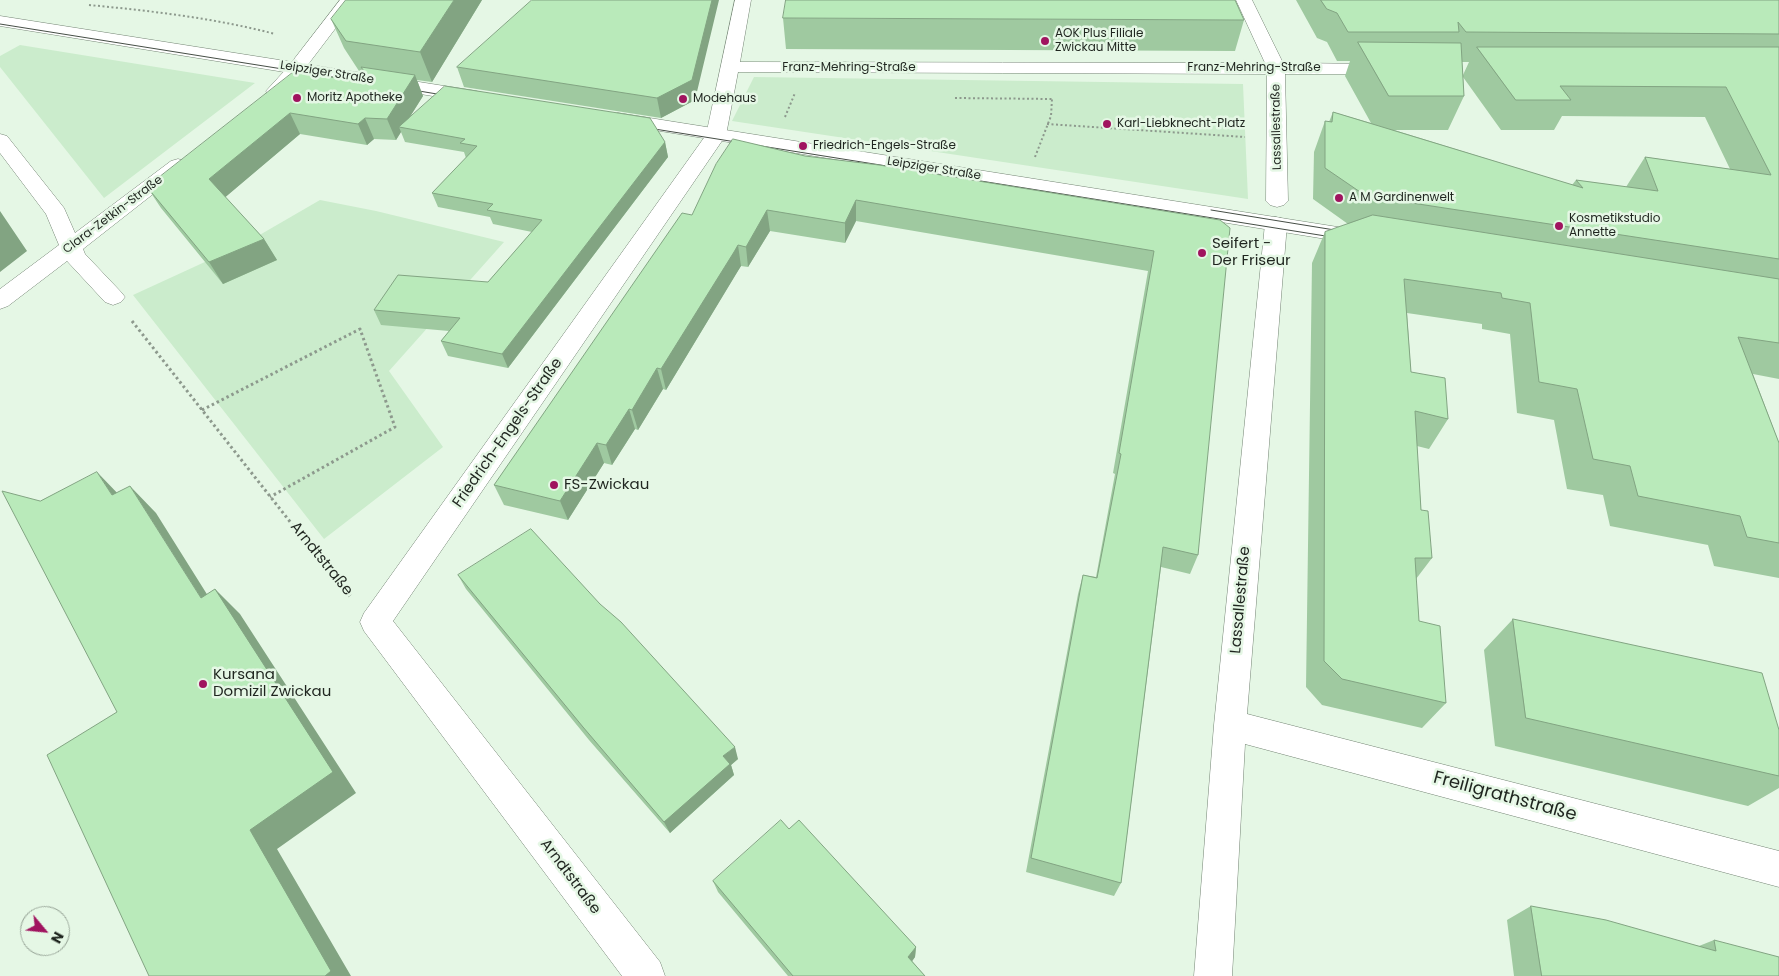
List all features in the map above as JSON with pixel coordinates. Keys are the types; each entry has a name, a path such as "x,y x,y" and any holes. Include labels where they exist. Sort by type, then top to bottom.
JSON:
{"street":[{"path":"258,104 281,86 349,0"},
{"name":"Friedrich-Engels-Straße","path":"375,622 716,135 744,0"},
{"name":"Lassallestraße","path":"1213,976 1230,725 1277,213 1278,140 1276,68 1244,0"},
{"name":"Leipziger Straße","path":"0,21 492,99"},
{"name":"Franz-Mehring-Straße","path":"730,67 1404,69"},
{"name":"Leipziger Straße","path":"600,116 1025,184 1277,213 1384,241"},
{"path":"0,140 56,213 75,257 113,297"},
{"name":"Clara-Zetkin-Straße","path":"0,301 196,152"},
{"name":"Arndtstraße","path":"375,622 646,976"},
{"name":"Freiligrathstraße","path":"1230,725 1779,869"}],"path":[{"path":"82,4 167,12 240,25 314,45"},
{"path":"773,144 806,68"},
{"path":"1025,184 1051,116 1054,68"},
{"path":"1047,124 1278,140"},
{"name":"Arndtstraße","path":"113,297 334,578 375,622"},
{"path":"202,410 360,329 395,427 270,497"}],"green space":[{"path":"20,45 255,83 104,198 0,67 0,56"},
{"path":"754,77 1243,84 1248,199 732,121"},
{"path":"320,200 376,211 504,242 389,371 443,447 324,539 133,295 244,244"}],"building":[{"path":"346,0 454,0 420,52 346,41 331,19"},
{"path":"532,0 712,0 692,80 657,98 457,67"},
{"path":"786,0 1235,0 1244,20 783,18"},
{"path":"1321,0 1779,0 1779,34 1466,32 1458,22 1459,32 1348,32 1337,13 1327,9"},
{"path":"1358,42 1461,43 1464,96 1389,96"},
{"path":"1477,47 1779,47 1779,259 1366,196 1325,168 1325,121 1332,122 1333,112 1583,188 1576,180 1658,191 1645,157 1771,175 1726,87 1560,86 1571,100 1516,100"},
{"path":"300,67 306,73 373,84 361,67 415,75 387,119 365,118 358,124 290,113 209,179 264,239 209,262 147,187"},
{"path":"445,86 650,118 665,142 502,354 441,341 460,318 374,310 398,275 488,282 542,220 487,210 493,204 432,193 477,146 460,143 465,139 399,127"},
{"path":"733,139 805,156 879,165 1220,220 1230,228 1198,555 1163,547 1121,883 1031,858 1083,575 1097,578 1121,454 1119,453 1154,251 856,200 845,223 767,210 746,247 738,245 661,369 657,368 632,410 629,409 606,445 597,443 560,501 494,485 682,213 692,215 716,164"},
{"path":"1373,215 1779,279 1779,343 1738,337 1779,443 1779,543 1747,537 1740,516 1638,496 1630,466 1593,459 1577,389 1539,382 1530,303 1502,298 1501,293 1404,279 1411,372 1445,378 1448,419 1415,411 1421,510 1428,511 1432,558 1415,558 1419,621 1440,626 1446,703 1342,679 1324,661 1325,232"},
{"name":"Kursana Domizil Zwickau","path":"97,472 112,495 130,486 201,598 215,589 333,772 250,830 331,971 325,976 149,976 47,755 117,712 2,491 40,501"},
{"path":"531,529 600,604 621,622 735,747 723,756 730,764 664,822 458,575"},
{"path":"1513,619 1762,673 1779,730 1779,776 1526,718"},
{"path":"781,820 789,829 799,820 916,947 908,957 925,976 793,976 713,881"},
{"path":"1531,906 1606,920 1716,951 1714,940 1779,957 1779,976 1542,976"}],"tram line":[{"path":"0,24 383,85"},
{"path":"407,89 449,96"},
{"path":"642,127 1338,238"},
{"path":"1211,210 1347,232"}],"place":[{"name":"AOK Plus Filiale Zwickau Mitte","path":"1045,41"},
{"name":"Moritz Apotheke","path":"297,98"},
{"name":"Modehaus","path":"683,99"},
{"name":"Karl-Liebknecht-Platz","path":"1107,124"},
{"name":"Friedrich-Engels-Straße","path":"803,146"},
{"name":"A M Gardinenwelt","path":"1339,198"},
{"name":"Kosmetikstudio Annette","path":"1559,226"},
{"name":"Seifert - Der Friseur","path":"1202,253"},
{"name":"FS-Zwickau","path":"554,485"},
{"name":"Kursana Domizil Zwickau","path":"203,684"}]}
